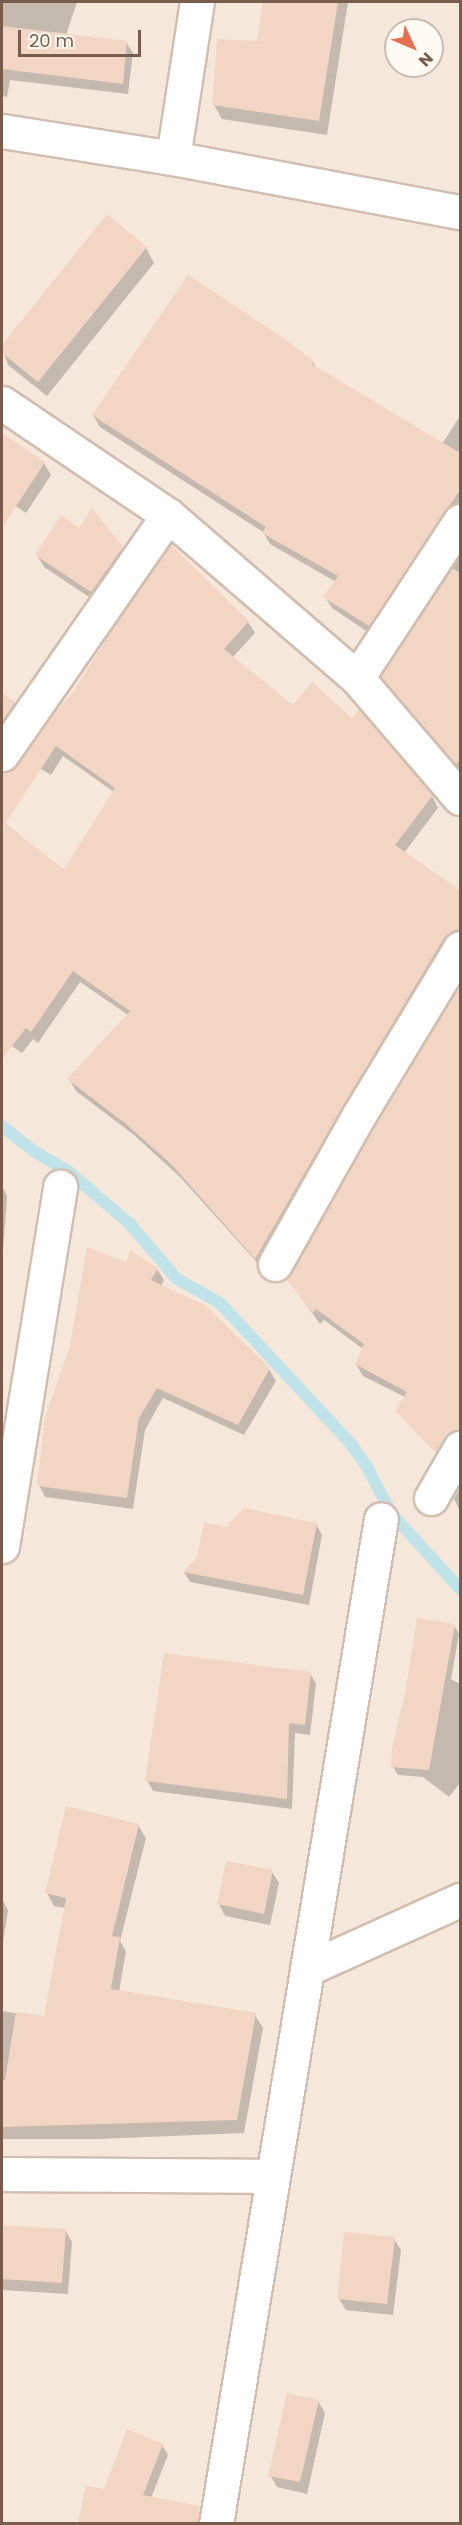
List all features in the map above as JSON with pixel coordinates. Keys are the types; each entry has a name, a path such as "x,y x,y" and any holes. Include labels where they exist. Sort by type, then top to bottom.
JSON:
{"street":[{"path":"173,158 197,2"},
{"path":"2,131 173,158 460,212"},
{"path":"2,403 168,515 357,678 460,798"},
{"path":"2,754 168,515"},
{"path":"357,678 460,521"},
{"path":"275,1264 359,1115 460,948"},
{"path":"2,1546 60,1187"},
{"path":"431,1498 460,1448"},
{"path":"216,2523 381,1520"},
{"path":"307,1969 460,1900"},
{"path":"2,2175 273,2176"}],"shaded area":[{"path":"2,2 460,2 460,2523 2,2523"}],"building":[{"path":"263,2 338,2 319,121 212,105 217,39 257,41"},
{"path":"2,26 127,41 123,84 2,69"},
{"path":"107,214 147,247 38,382 2,353 2,345"},
{"path":"188,275 279,335 314,361 312,364 460,453 460,490 369,626 323,597 338,576 262,533 266,527 92,415"},
{"path":"2,433 45,462 2,528"},
{"path":"92,508 123,547 91,592 35,555 61,515 79,528"},
{"path":"171,545 249,621 224,649 293,705 312,682 352,718 359,709 433,795 395,845 460,890 460,929 452,931 444,938 255,1259 172,1165 126,1124 67,1079 130,1011 73,971 31,1032 26,1028 2,1059 2,773 10,771 17,765 46,723 74,691 118,620","holes":["56,746 115,788 64,869 5,824"]},
{"path":"452,568 460,573 460,759 456,765 380,677"},
{"path":"2,693 15,702 2,722"},
{"path":"460,983 460,1429 450,1432 436,1453 395,1411 407,1392 355,1364 364,1344 316,1309 313,1313 286,1279"},
{"path":"87,1247 126,1262 130,1250 158,1268 151,1280 205,1305 270,1368 238,1425 157,1388 139,1418 127,1498 37,1486 45,1417 70,1346"},
{"path":"244,1508 317,1523 303,1595 183,1572 197,1557 204,1522 226,1527"},
{"path":"417,1618 455,1624 429,1770 391,1767 392,1748 406,1688"},
{"path":"164,1653 311,1672 305,1725 289,1723 287,1799 145,1781"},
{"path":"66,1806 139,1824 112,1936 120,1937 111,1989 256,2013 237,2120 2,2127 2,2080 5,2080 16,2012 44,2016 66,1898 45,1893"},
{"path":"226,1861 273,1870 264,1914 217,1904"},
{"path":"2,2225 66,2229 62,2283 2,2279"},
{"path":"344,2232 395,2237 387,2304 337,2299"},
{"path":"287,2393 319,2400 300,2482 268,2476"},
{"path":"127,2429 163,2444 143,2495 200,2506 198,2523 78,2523 86,2486 104,2489"}],"waterway":[{"path":"2,1126 35,1152 68,1171 130,1224 177,1279 220,1303 351,1444 367,1467 391,1513 460,1589"}]}
